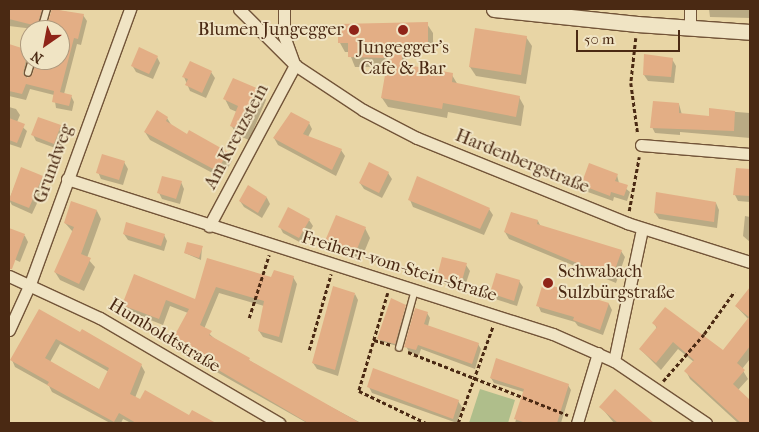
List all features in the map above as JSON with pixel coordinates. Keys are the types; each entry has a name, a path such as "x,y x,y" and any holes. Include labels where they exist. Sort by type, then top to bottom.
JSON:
{"main road":[{"path":"494,9 560,12 637,24 750,32"}],"street":[{"name":"Grundweg","path":"9,330 30,284 130,9"},
{"name":"Hardenbergstraße","path":"239,9 295,65 356,106 416,138 627,223 750,262"},
{"path":"284,9 284,36 295,65"},
{"path":"690,9 690,29"},
{"name":"Am Kreuzstein","path":"209,226 295,65"},
{"path":"640,144 750,154"},
{"name":"Freiherr-vom-Stein-Straße","path":"67,179 271,246 497,314 614,361 657,387 706,423"},
{"path":"614,361 642,228"},
{"name":"Humboldtstraße","path":"9,276 30,284 100,318 279,423"},
{"path":"578,421 598,353"}],"lane":[{"path":"398,348 415,290"}],"path":[{"path":"627,223 640,144 632,83 637,24"},
{"path":"249,318 271,246"},
{"path":"309,350 333,265"},
{"path":"392,282 359,391 426,423"},
{"path":"657,387 704,334 734,292"},
{"path":"458,423 476,379 497,314"},
{"path":"374,340 578,421"}],"green space":[{"path":"480,389 515,400 508,423 469,423"}],"building":[{"path":"9,9 42,9 39,20 20,20 20,22 9,19"},
{"path":"52,9 84,14 78,39 74,38 70,53 70,20 49,20"},
{"path":"428,22 428,45 402,45 402,64 453,73 452,82 520,96 516,117 443,103 442,109 381,98 388,58 348,57 348,43 338,43 338,24"},
{"path":"475,28 527,36 521,75 469,67"},
{"path":"9,44 20,47 20,70 24,70 23,74 27,78 32,75 34,70 66,70 60,92 72,95 69,106 52,102 54,91 26,84 22,94 9,91"},
{"path":"139,47 158,56 149,74 131,66"},
{"path":"644,54 673,58 671,77 643,75"},
{"path":"190,61 212,71 202,93 185,85 188,79 182,77"},
{"path":"233,78 261,90 244,131 230,126 238,106 223,99"},
{"path":"653,101 679,103 679,113 709,116 709,108 735,111 734,131 650,128"},
{"path":"157,110 168,117 166,121 187,134 189,130 228,152 217,171 144,132"},
{"path":"291,112 310,122 303,134 342,149 332,170 273,138"},
{"path":"38,117 61,125 54,144 31,135"},
{"path":"9,118 25,124 17,143 9,140"},
{"path":"102,154 125,161 119,180 96,173"},
{"path":"369,162 389,172 379,193 359,183"},
{"path":"589,163 618,174 615,181 628,185 624,196 611,192 610,196 581,185"},
{"path":"21,167 43,176 29,208 9,200"},
{"path":"736,168 750,169 750,196 733,195"},
{"path":"162,176 182,181 176,199 157,193"},
{"path":"417,176 490,208 480,229 408,200"},
{"path":"248,185 267,197 258,213 239,201"},
{"path":"656,192 716,202 714,222 654,213"},
{"path":"71,201 97,210 81,254 91,258 79,284 54,272 74,227 64,223"},
{"path":"288,207 310,219 299,238 278,227"},
{"path":"511,212 538,220 537,224 622,250 612,278 504,232"},
{"path":"336,215 366,227 355,254 325,241"},
{"path":"126,222 165,234 161,246 123,234"},
{"path":"9,228 25,234 12,269 9,269"},
{"path":"187,242 203,246 199,258 184,253"},
{"path":"442,257 467,263 461,284 437,277"},
{"path":"207,258 271,277 274,270 294,276 279,337 258,331 264,301 216,287 200,325 212,331 209,335 250,358 249,360 360,423 308,423 171,342 189,309 166,300 159,319 122,305 134,274 195,299"},
{"path":"496,273 520,280 514,301 490,293"},
{"path":"543,283 609,303 600,330 573,320 574,317 536,306"},
{"path":"333,286 355,293 335,370 312,363"},
{"path":"750,287 750,346 737,363 745,370 733,384 750,400 750,423 741,423 684,371 694,360 673,342 656,363 639,349 657,327 652,323 665,307 723,350 749,317 735,306"},
{"path":"391,298 406,305 395,344 377,339"},
{"path":"415,308 428,312 424,324 479,343 472,364 418,345 416,350 404,347"},
{"path":"39,309 80,332 82,329 142,364 130,394 140,399 145,390 189,415 192,410 216,423 136,423 119,413 114,422 47,385 49,382 10,360","holes":["56,339 109,368 99,389 45,358"]},
{"path":"496,358 569,384 557,423 526,423 514,419 524,389 490,378"},
{"path":"373,368 459,400 453,419 367,387"},
{"path":"615,389 654,423 618,423 599,407"}],"place":[{"name":"Blumen Jungegger","path":"354,30"},
{"name":"Jungegger's Cafe & Bar","path":"403,30"},
{"name":"Schwabach Sulzbürgstraße","path":"548,283"}]}
